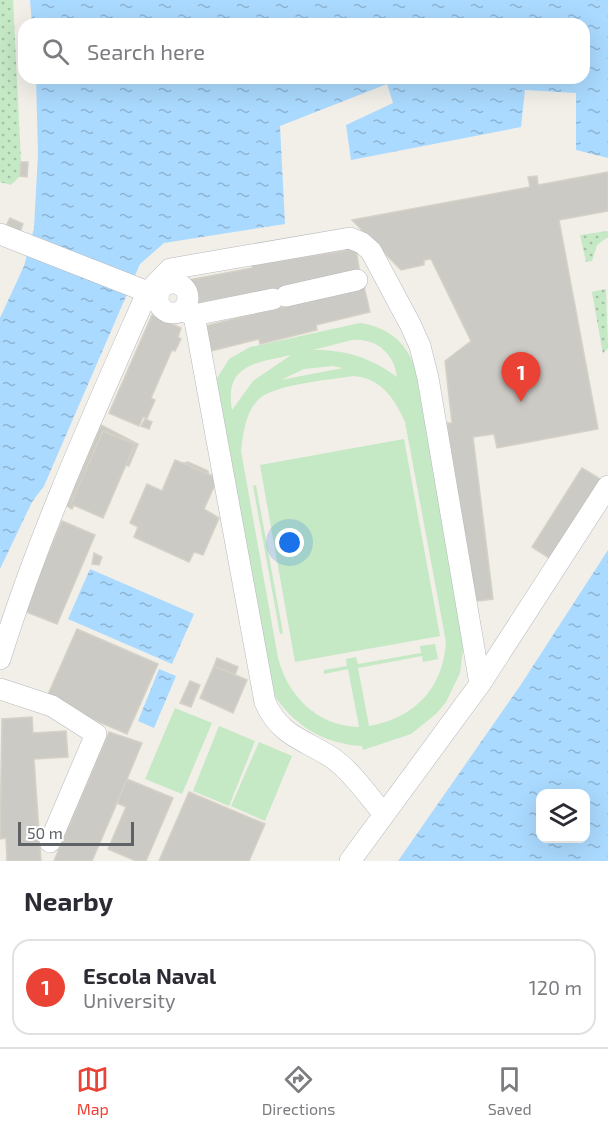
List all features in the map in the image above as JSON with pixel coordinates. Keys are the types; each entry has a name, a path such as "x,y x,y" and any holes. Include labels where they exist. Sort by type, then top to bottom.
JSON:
{"lane":[{"path":"7,236 153,294 163,309 172,313 187,313 280,297 357,280"},
{"path":"0,659 21,593 66,477 153,294 170,269 350,238 362,243 371,251 415,335 428,378 480,684"},
{"path":"187,313 264,702 270,715 290,736 336,760 384,814"},
{"path":"350,861 480,684 608,486"},
{"path":"0,689 52,706 96,734 50,842"}],"green space":[{"path":"0,0 13,0 21,162 20,176 11,185 0,182"},
{"path":"608,231 608,237 597,245 592,261 586,262 580,235"},
{"path":"606,289 608,348 603,354 592,292"},
{"path":"360,323 379,328 394,337 406,350 415,367 464,642 460,673 446,702 436,714 411,734 363,750 362,746 334,741 310,731 289,714 272,692 216,380 229,359 250,347","holes":["352,340 376,344 388,354 397,377 377,364 357,356 337,351 313,350","291,355 253,381 232,410 233,383 238,374 255,364","332,366 343,368 281,380 304,369","353,376 371,380 391,398 405,422 446,642 439,673 424,698 400,716 369,726 358,668 422,656 423,662 438,659 435,644 420,646 421,653 358,664 356,657 346,659 347,666 324,670 324,674 348,669 359,727 330,721 306,706 289,685 278,658 241,451 248,417 259,399 277,390"]},
{"path":"404,439 440,636 295,662 260,465"},
{"path":"256,485 283,633 280,634 253,486"},
{"path":"175,708 212,723 182,794 145,779"},
{"path":"219,726 255,741 229,806 193,791"},
{"path":"259,742 292,756 265,821 231,806"}],"water":[{"path":"30,0 608,0 608,158 576,150 576,93 525,90 521,127 351,160 346,125 393,103 387,84 590,84 590,18 32,18"},
{"path":"36,84 387,84 280,126 285,224 164,243 140,264 44,486 32,502 0,569 0,318 24,266 34,228 38,154"},
{"path":"608,550 608,861 398,861 520,686"},
{"path":"90,569 194,614 172,664 68,619"},
{"path":"159,669 176,676 154,728 138,721"}],"building":[{"path":"21,162 28,162 27,177 20,176"},
{"path":"608,172 608,211 559,220 598,429 497,448 494,434 473,437 493,599 471,602 447,423 452,423 445,361 471,341 431,259 424,260 424,265 401,270 352,220 530,187 528,177 537,176 538,185"},
{"path":"10,218 23,224 20,232 7,224"},
{"path":"356,249 360,274 192,304 188,280 252,268 252,265"},
{"path":"364,287 370,312 316,325 317,330 260,344 259,339 211,351 205,326"},
{"path":"152,315 181,328 178,337 181,339 175,351 172,350 151,398 155,400 147,418 143,417 139,426 109,413"},
{"path":"145,419 152,422 149,429 141,426"},
{"path":"101,425 138,444 129,466 126,465 135,444 103,431 71,504 74,505 72,509 67,506"},
{"path":"103,431 135,444 103,518 71,504"},
{"path":"175,460 218,478 204,509 219,518 203,555 194,552 189,562 134,537 138,527 130,523 147,484 162,491"},
{"path":"188,462 208,471 208,474 184,463"},
{"path":"582,468 605,482 555,562 532,547"},
{"path":"62,521 95,535 57,624 24,611"},
{"path":"94,553 102,557 99,565 92,564"},
{"path":"77,629 158,664 127,734 46,699"},
{"path":"217,658 238,667 235,675 214,666"},
{"path":"214,666 247,680 233,713 200,698"},
{"path":"190,681 200,685 191,707 180,703"},
{"path":"32,717 33,733 66,731 68,757 34,759 41,861 7,861 6,838 0,839 2,719"},
{"path":"109,732 142,743 117,803 92,861 54,861"},
{"path":"127,779 173,798 146,861 136,861 108,849 126,807 117,803"},
{"path":"189,792 265,824 249,861 159,861"}],"place":[{"name":"Escola Naval","path":"521,402"}]}
